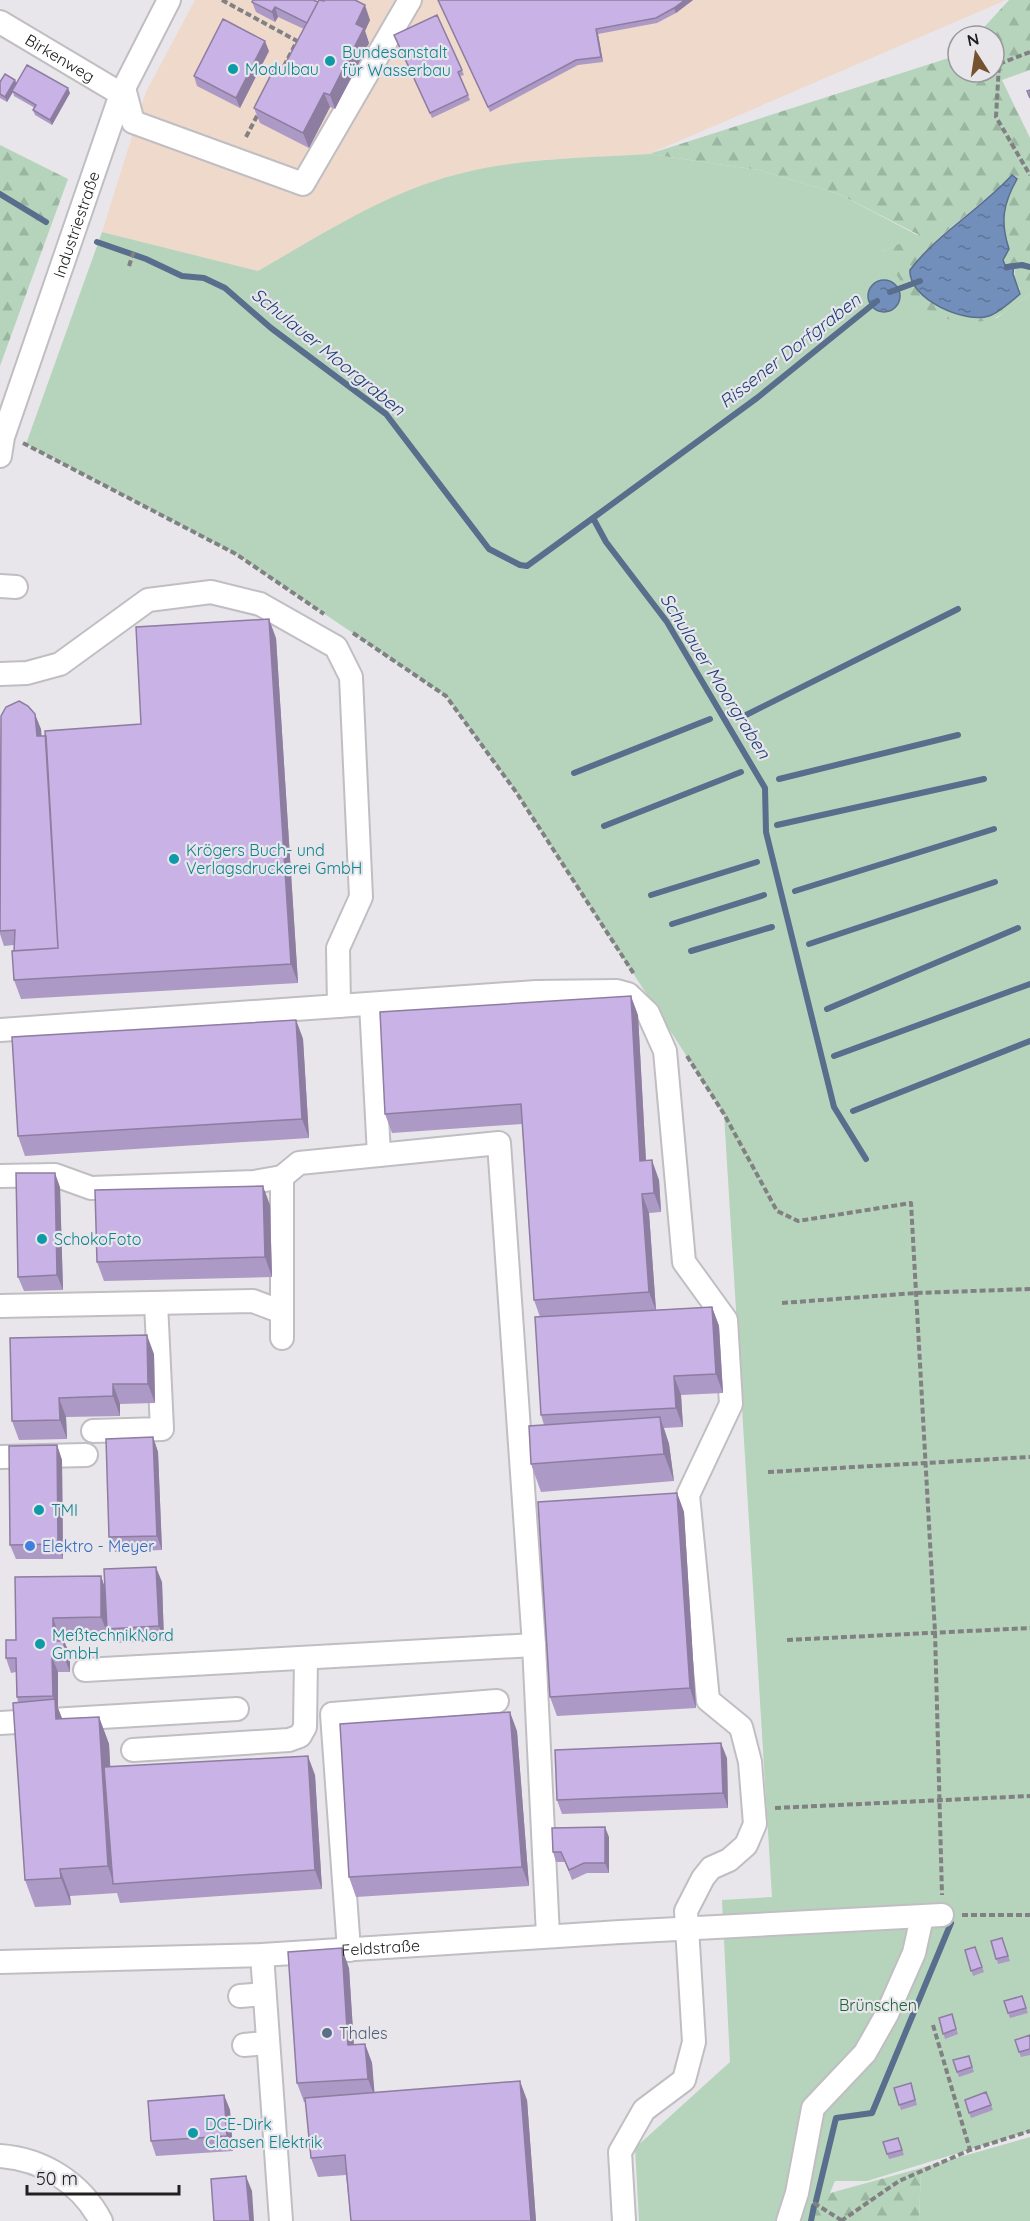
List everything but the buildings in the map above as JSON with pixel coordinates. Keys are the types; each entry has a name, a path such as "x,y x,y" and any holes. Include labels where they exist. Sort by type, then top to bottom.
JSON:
{"street":[{"name":"Industriestraße","path":"2,447 5,415 123,91 169,0"},
{"path":"123,91 133,122 303,184 410,0"},
{"name":"Birkenweg","path":"0,22 123,91"},
{"path":"0,674 27,672 60,664 148,600 211,592 260,604 336,647 351,677 362,897 338,948 339,1006"},
{"path":"0,1030 536,993 617,992 628,994 648,1013 665,1051 684,1262 726,1320 731,1404 688,1495 708,1700 741,1727 750,1762 754,1824 746,1845 729,1860 711,1868 703,1878 686,1911 685,1929 694,2042 684,2080 644,2110 620,2152 624,2221"},
{"path":"371,1004 379,1155"},
{"path":"0,1176 54,1175 91,1188 254,1182 282,1177 299,1163 499,1143 534,1645 549,1936"},
{"path":"282,1177 282,1338"},
{"path":"0,1306 253,1301 282,1312"},
{"path":"93,1431 162,1429 156,1303"},
{"path":"0,1457 86,1455"},
{"path":"665,1504 689,1503"},
{"path":"525,1513 548,1511"},
{"path":"85,1670 534,1645"},
{"path":"133,1750 289,1740 300,1736 305,1728 306,1658"},
{"path":"350,1950 332,1714 497,1701"},
{"path":"0,1723 237,1709"},
{"path":"788,2221 797,2193 813,2108 865,2053 887,2014 932,1916"},
{"name":"Feldstraße","path":"0,1962 262,1955 549,1936 932,1916"},
{"path":"262,1955 264,1994 255,2044 281,2221"},
{"path":"240,1996 264,1994"},
{"path":"0,2156 39,2164 68,2181 90,2202 100,2221"}],"path":[{"path":"222,0 297,41 277,79"},
{"path":"1030,52 999,64 996,117 1030,175"},
{"path":"246,137 261,108"},
{"path":"129,266 134,251"},
{"path":"2,447 26,444 236,554 331,619"},
{"path":"350,632 446,696 516,792 636,978"},
{"path":"680,1046 724,1114 777,1211 798,1221 911,1203 935,1632 940,1800 932,1916 1030,1915"},
{"path":"782,1303 916,1293 1030,1289"},
{"path":"768,1472 1030,1457"},
{"path":"787,1640 1030,1628"},
{"path":"775,1808 1030,1796"},
{"path":"933,2025 970,2150"},
{"path":"797,2193 841,2220 900,2181 970,2150 1030,2131"}],"shaded area":[{"path":"195,0 1006,0 649,154 543,160 500,166 454,175 410,190 258,271 102,232 146,92"}],"green space":[{"path":"1009,0 1030,0 1030,70 1006,79 1006,24 987,24"},
{"path":"946,59 946,84 1004,84 1030,138 1030,294 995,318 963,322 948,319 935,314 914,298 897,276 883,251 919,235 839,194 759,170 649,154","holes":["1012,175 1017,179 1004,213 1004,230 1009,249 1003,260 1005,265 1015,269 1014,279 1020,289 1014,300 997,311 977,317 958,314 932,303 910,275 916,263 940,237"]},
{"path":"0,145 68,179 0,366"},
{"name":"Brünschen","path":"649,154 759,170 839,194 919,236 883,251 973,322 997,318 1030,294 1030,2131 867,2181 835,2181 818,2221 639,2221 635,2148 730,2062 722,1900 772,1897 724,1114 516,792 446,696 236,554 26,444 102,232 258,271 379,204 455,175 527,162"},
{"path":"1030,2137 1030,2221 919,2221 921,2168"},
{"path":"921,2168 919,2221 789,2221 794,2203"}],"water":[{"path":"1012,175 1017,179 1004,213 1004,230 1009,249 1003,260 1005,265 1014,264 1013,274 1020,294 1001,310 979,318 953,313 940,307 918,291 912,281 910,270 933,244"},
{"path":"884,280 895,285 900,296 895,307 884,312 873,307 868,296 873,285"}],"waterway":[{"name":"Schulauer Moorgraben","path":"0,194 46,222"},
{"name":"Schulauer Moorgraben","path":"97,242 146,259 182,276 204,278 225,288 271,328 386,414 489,549 520,565 527,566 593,518 606,542 667,622 765,788 766,832 834,1107 866,1159"},
{"name":"Rissener Dorfgraben","path":"1007,267 1022,265 1030,267"},
{"name":"Rissener Dorfgraben","path":"890,292 920,281"},
{"name":"Rissener Dorfgraben","path":"593,518 757,398 877,301"},
{"path":"744,716 958,609"},
{"path":"574,773 710,719"},
{"path":"779,779 958,735"},
{"path":"604,826 741,772"},
{"path":"777,825 984,779"},
{"path":"795,891 994,829"},
{"path":"651,895 757,862"},
{"path":"809,944 995,882"},
{"path":"672,924 764,895"},
{"path":"691,951 772,927"},
{"path":"827,1009 1018,928"},
{"path":"834,1056 1030,984"},
{"path":"853,1111 1030,1041"},
{"name":"Schulauer Moorgraben","path":"816,2201 836,2118 872,2113 951,1923"},
{"name":"Schulauer Moorgraben","path":"811,2221 814,2206"}],"place":[{"name":"Bundesanstalt für Wasserbau","path":"330,61"},
{"name":"Modulbau","path":"233,69"},
{"name":"Krögers Buch- und Verlagsdruckerei GmbH","path":"174,859"},
{"name":"SchokoFoto","path":"42,1239"},
{"name":"TMI","path":"39,1510"},
{"name":"Elektro - Meyer","path":"30,1546"},
{"name":"MeßtechnikNord GmbH","path":"40,1644"},
{"name":"Thales","path":"327,2033"},
{"name":"DCE-Dirk Claasen Elektrik","path":"193,2133"}]}
